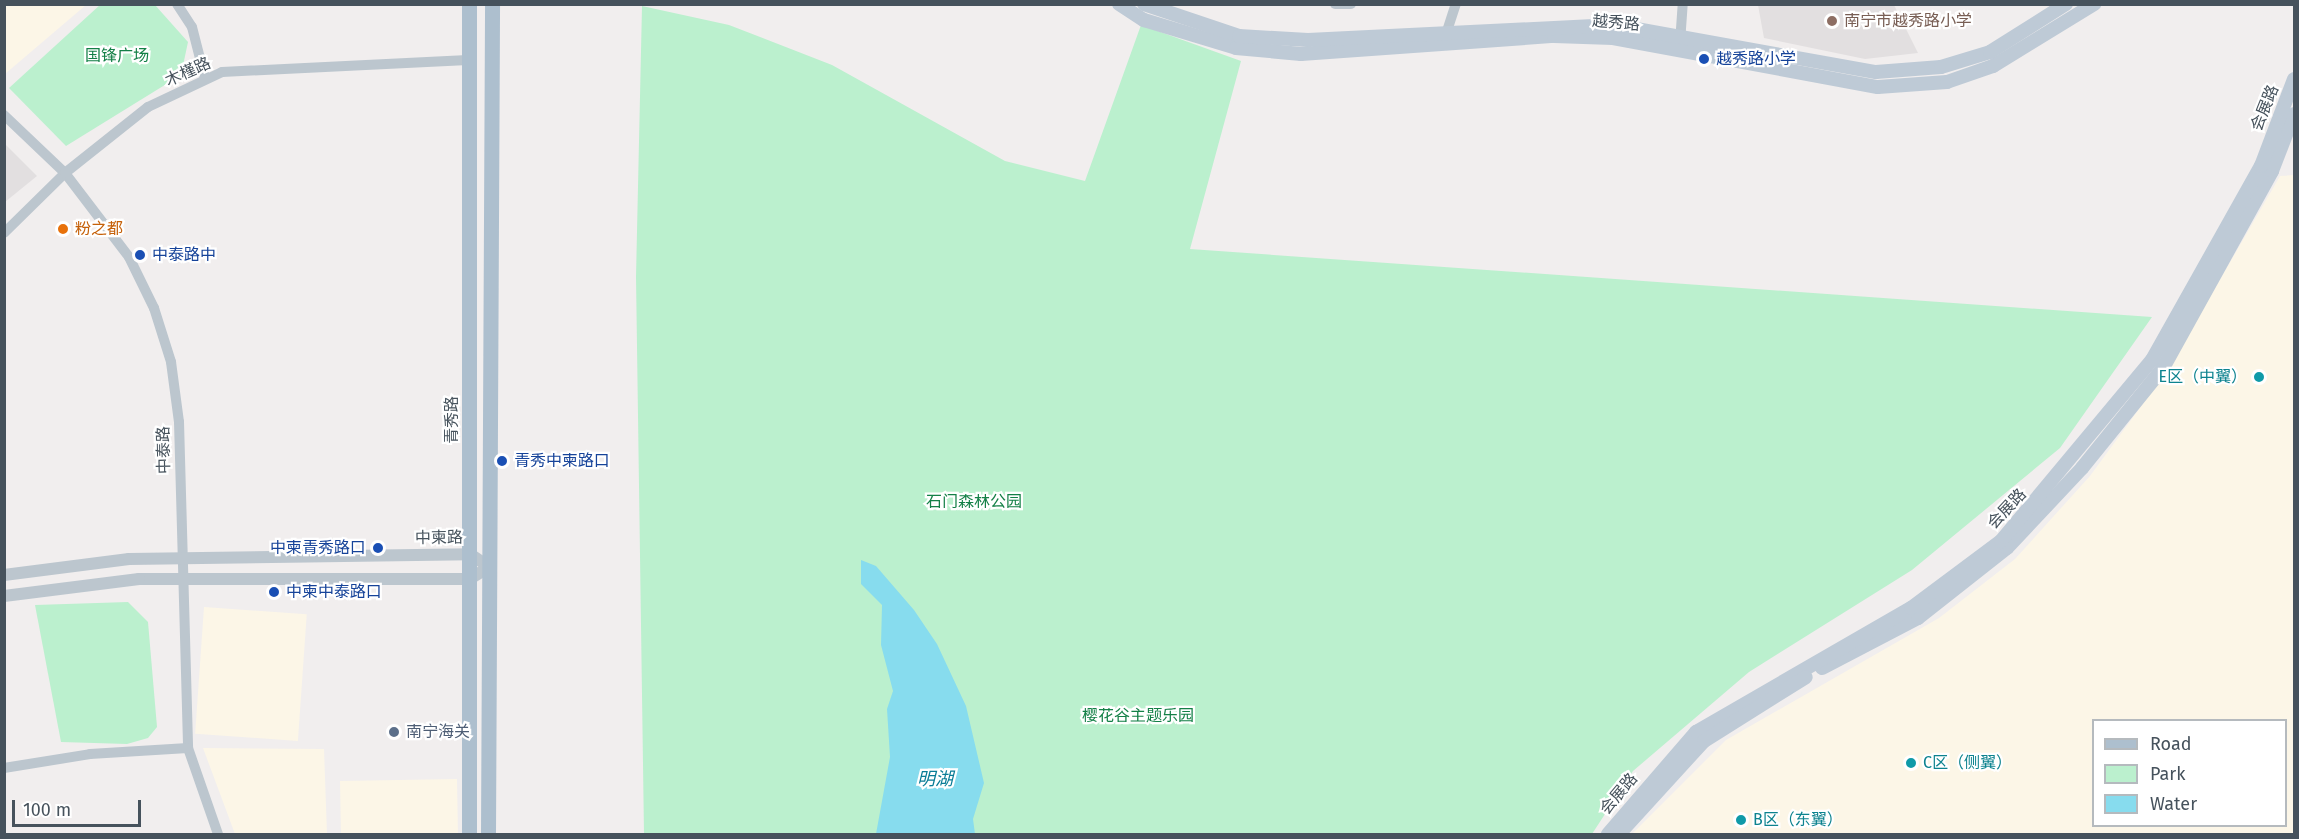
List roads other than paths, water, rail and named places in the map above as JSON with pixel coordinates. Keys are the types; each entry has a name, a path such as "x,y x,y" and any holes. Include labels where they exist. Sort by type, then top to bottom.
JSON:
{"main road":[{"name":"青秀路","path":"469,4 469,834"},
{"path":"488,834 492,4"},
{"name":"越秀路","path":"1119,4 1143,20 1196,38 1236,48 1301,54 1554,36 1681,40 1878,87 1947,82 2002,61 2094,4"},
{"name":"越秀路","path":"1143,4 1239,36 1308,39 1557,24 1681,40 1870,71 1941,67 1990,52 2066,4"},
{"name":"会展路","path":"1608,834 1696,732 1911,608 2001,541 2152,360 2260,165 2295,79"},
{"name":"会展路","path":"1619,834 1704,741 1816,671 1918,618 2007,548 2075,476 2163,368 2272,171 2295,114"}],"street":[{"path":"177,4 192,27 205,78"},
{"path":"1335,4 1351,4"},
{"path":"1447,31 1456,4"},
{"path":"1681,40 1683,4"},
{"name":"木槿路","path":"4,233 65,173 148,107 205,78 222,72 468,60"},
{"name":"中泰路","path":"4,115 65,173 129,257 154,308 171,362 179,422 188,748 218,834"},
{"name":"中柬路","path":"4,575 129,559 470,554 489,567"},
{"path":"4,596 140,579 182,581 470,579 489,567"},
{"path":"4,768 90,754 188,748"}],"water":[{"name":"明湖","path":"861,560 876,566 914,610 937,644 966,706 984,783 973,819 975,834 876,834 890,757 887,709 893,691 881,645 882,605 861,584"}],"place":[{"name":"南宁市越秀路小学","path":"1832,21"},
{"name":"越秀路小学","path":"1704,59"},
{"name":"粉之都","path":"63,229"},
{"name":"中泰路中","path":"140,255"},
{"name":"E区（中翼）","path":"2259,377"},
{"name":"青秀中柬路口","path":"502,461"},
{"name":"中柬青秀路口","path":"378,548"},
{"name":"中柬中泰路口","path":"274,592"},
{"name":"南宁海关","path":"394,732"},
{"name":"C区（侧翼）","path":"1911,763"},
{"name":"B区（东翼）","path":"1741,820"}],"park label":[{"name":"国锋广场","path":"117,56"},
{"name":"石门森林公园","path":"974,502"},
{"name":"樱花谷主题乐园","path":"1138,716"}]}
